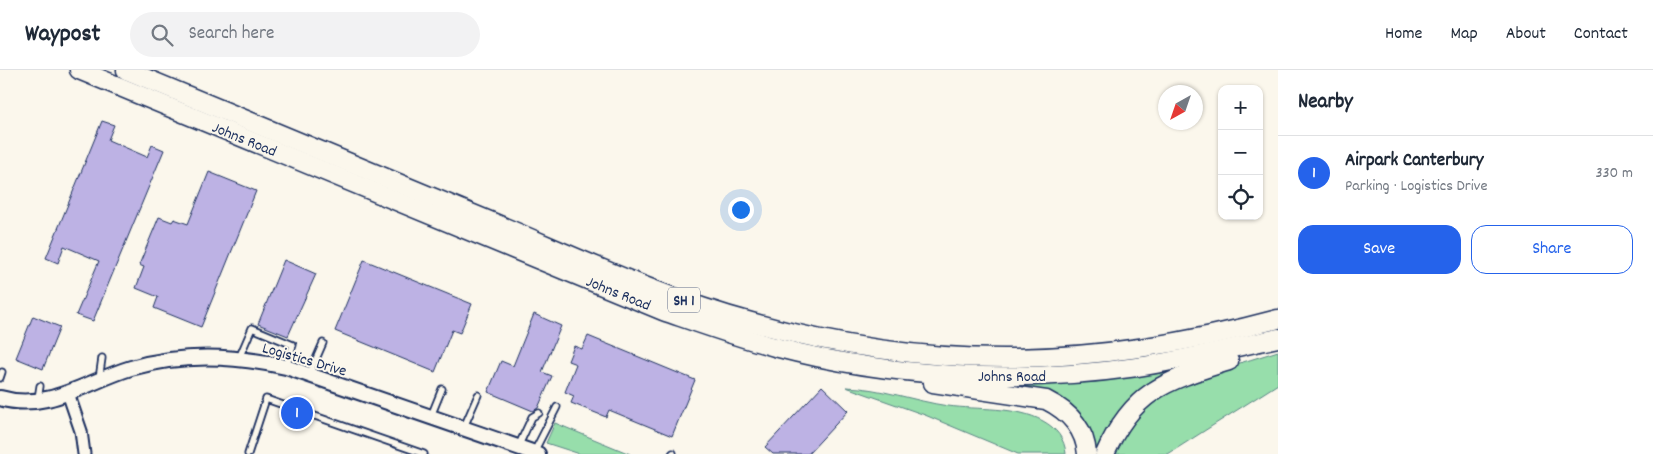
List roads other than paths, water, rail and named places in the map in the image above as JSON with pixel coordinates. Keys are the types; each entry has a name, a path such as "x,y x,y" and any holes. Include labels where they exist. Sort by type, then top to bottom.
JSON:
{"highway":[{"name":"Johns Road","path":"79,70 664,311 732,334 820,357 857,364 933,373 1000,376 1056,375 1135,367 1204,356 1278,340"},
{"name":"Johns Road","path":"126,70 665,293 749,322 825,340 896,352 943,356 989,359 1061,357 1167,345 1278,319"},
{"path":"664,311 749,348 793,359 858,372 1046,400 1062,409 1074,420 1084,439 1087,454"},
{"path":"1105,454 1124,417 1155,390 1180,376 1258,351 1278,340"}],"street":[{"name":"Logistics Drive","path":"0,398 38,401 68,393 99,379 131,368 173,359 197,357 239,358 286,367 309,374 536,453"},
{"path":"68,393 81,431 84,454"}],"lane":[{"path":"239,358 252,328 293,345 286,367"},
{"path":"309,374 323,342"},
{"path":"99,379 102,358"},
{"path":"38,401 40,386"},
{"path":"431,416 442,389"},
{"path":"464,427 478,395"},
{"path":"248,454 266,399 424,454"},
{"path":"536,453 557,406"},
{"path":"518,447 532,417 538,413"}],"place":[{"name":"Airpark Canterbury","path":"297,413"}]}
